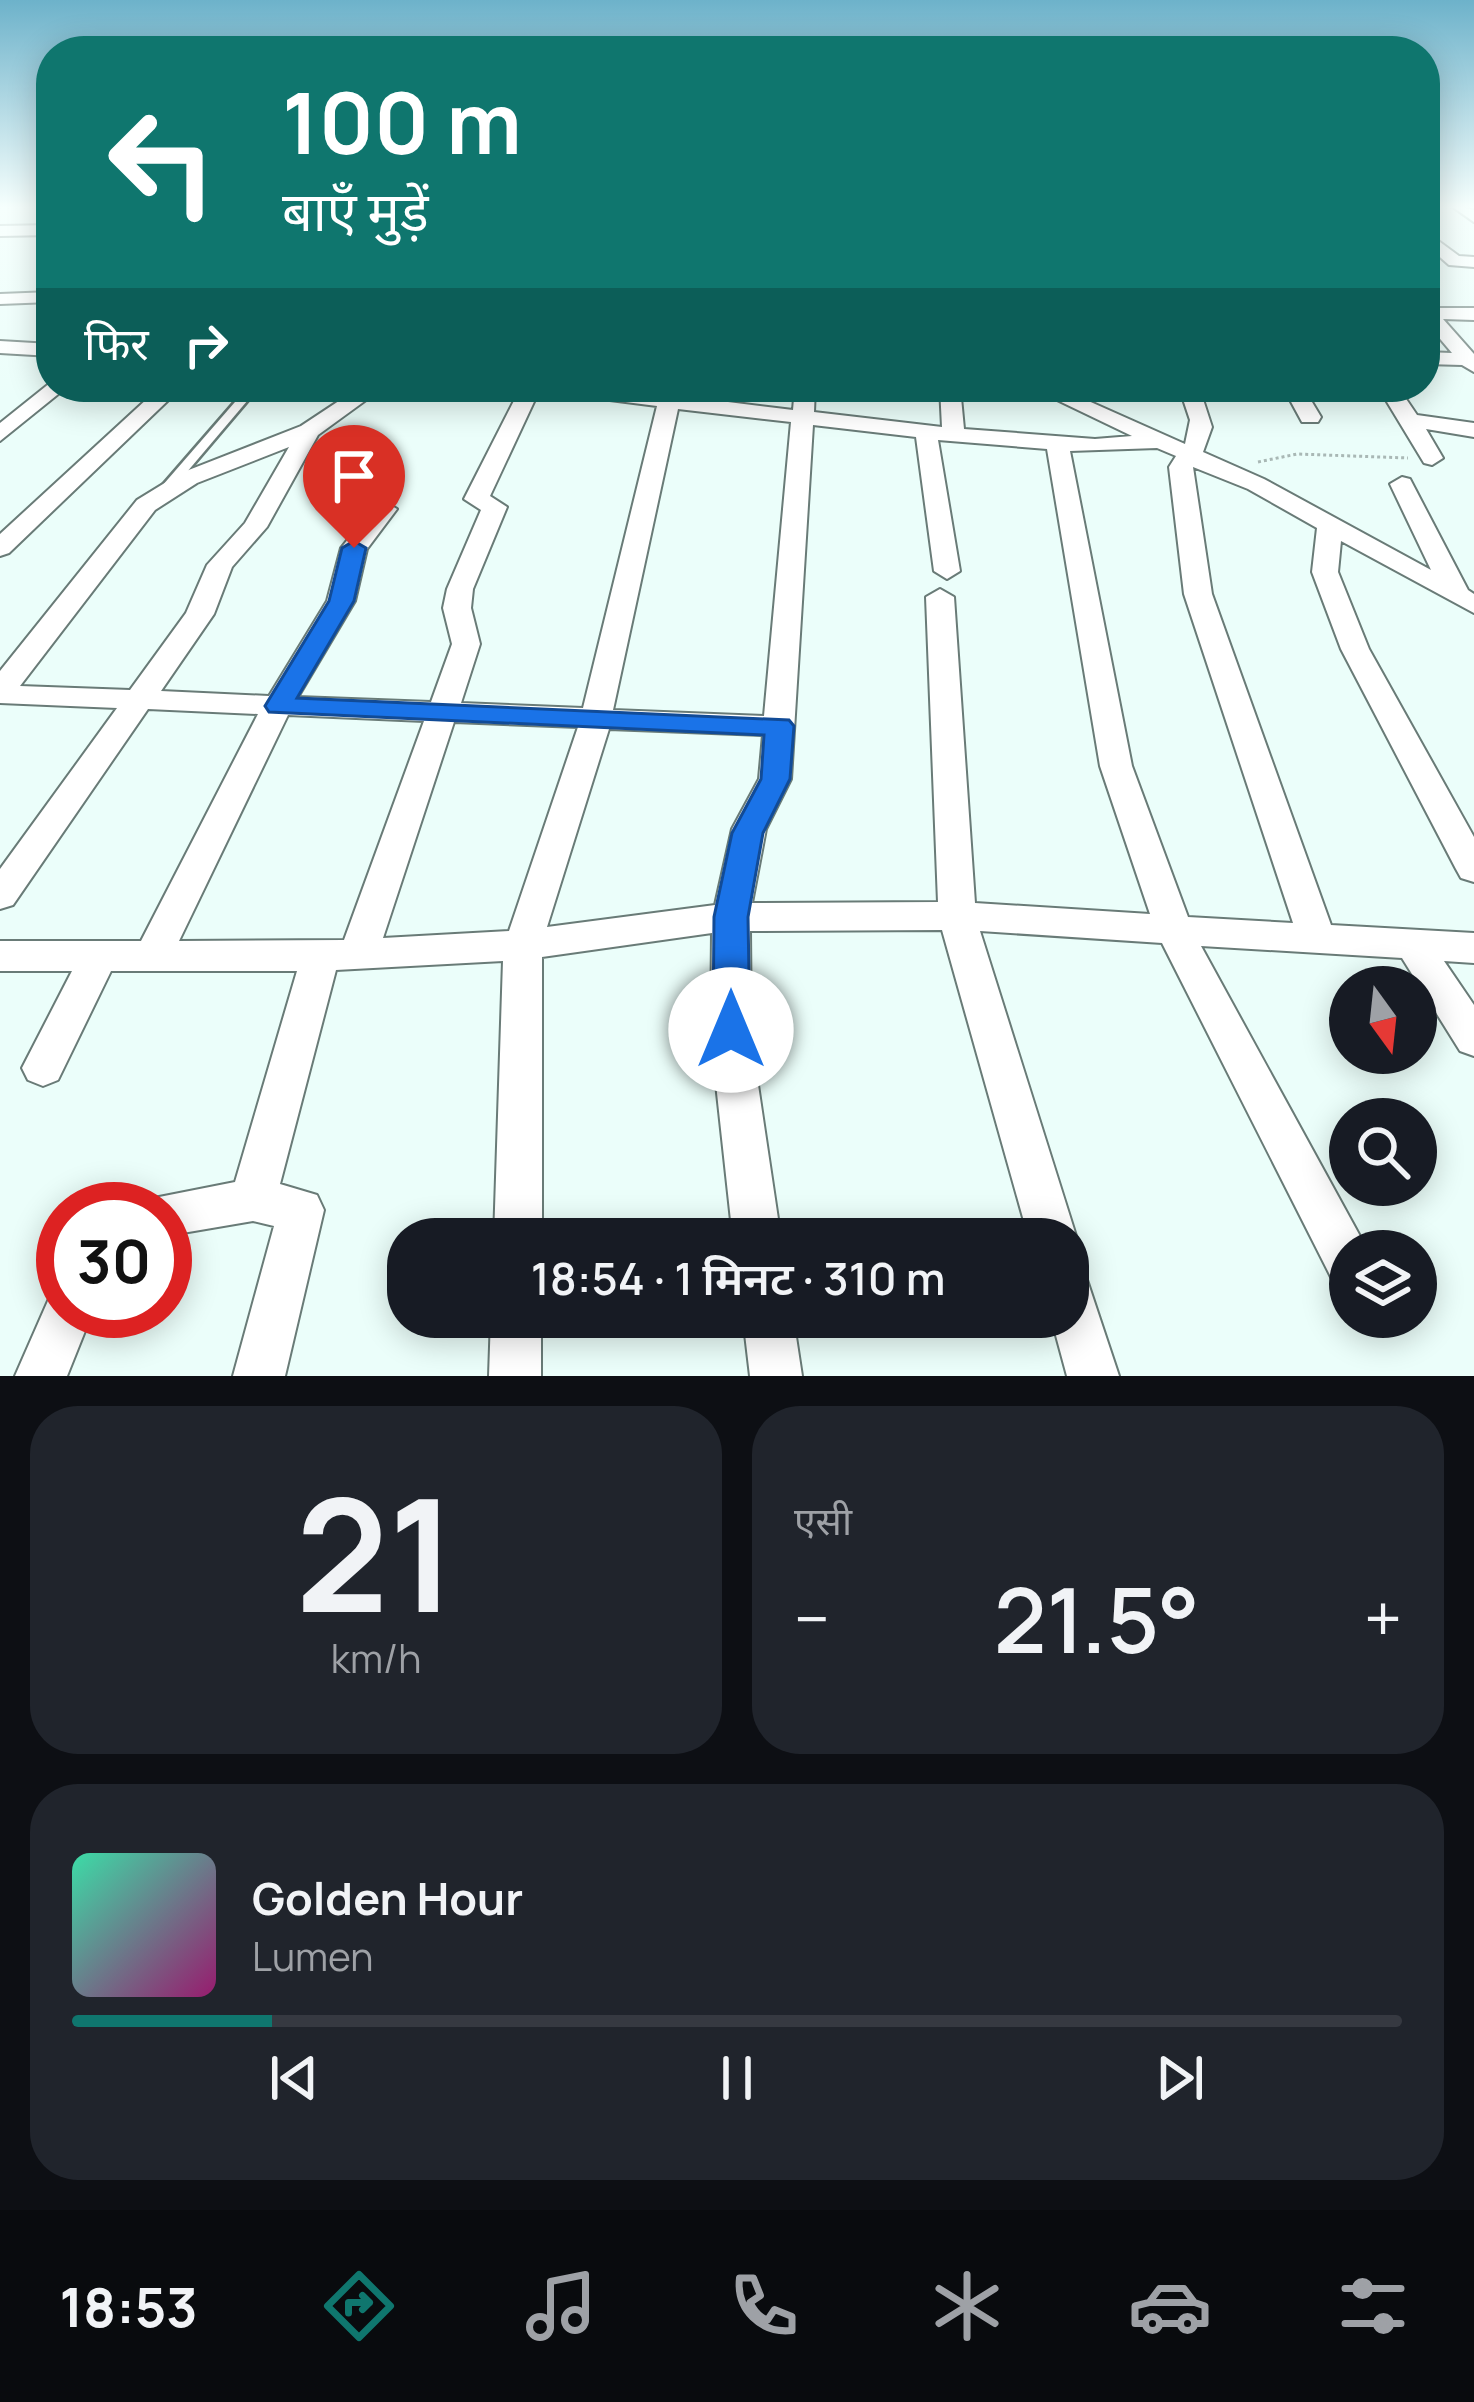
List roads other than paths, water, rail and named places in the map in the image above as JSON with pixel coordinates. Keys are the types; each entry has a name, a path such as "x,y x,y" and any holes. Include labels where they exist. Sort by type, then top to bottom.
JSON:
{"street":[{"path":"0,299 36,298"},
{"path":"1440,313 1474,314"},
{"path":"1440,328 1471,362"},
{"path":"0,348 36,349"},
{"path":"1440,359 1471,362"},
{"path":"0,434 39,402"},
{"path":"0,548 156,402"},
{"path":"0,692 146,505 165,490 309,431 352,402"},
{"path":"253,1200 339,954 443,712 466,644 457,608 460,589 495,507 476,499 524,402"},
{"path":"518,1218 523,945 596,719 669,402"},
{"path":"754,1218 731,1066 731,917 747,833 776,779 804,402"},
{"path":"808,402 926,432 1057,444 1173,447 1198,442 1195,402"},
{"path":"951,402 954,435"},
{"path":"1073,402 1226,471 1465,601"},
{"path":"1302,402 1310,417"},
{"path":"1398,402 1432,458"},
{"path":"1410,420 1474,430"},
{"path":"0,896 200,614 220,565 255,527 309,431"},
{"path":"926,432 944,584 957,916 1047,1218"},
{"path":"1057,444 1116,766 1174,930 1332,1230"},
{"path":"1173,447 1181,467 1198,594 1317,939"},
{"path":"1402,484 1465,601"},
{"path":"154,953 278,706 341,601 354,548 385,508"},
{"path":"1330,525 1324,572 1355,649 1474,868"},
{"path":"0,692 779,726"},
{"path":"0,956 339,954 523,945 731,917 957,916 1474,948"},
{"path":"1415,947 1474,1039"},
{"path":"43,1068 100,954"},
{"path":"192,1210 253,1200 301,1210 259,1376"},
{"path":"41,1376 57,1338"},
{"path":"515,1376 516,1338"},
{"path":"771,1338 776,1376"},
{"path":"1082,1338 1093,1376"}],"lane":[{"path":"165,490 241,402"}]}
